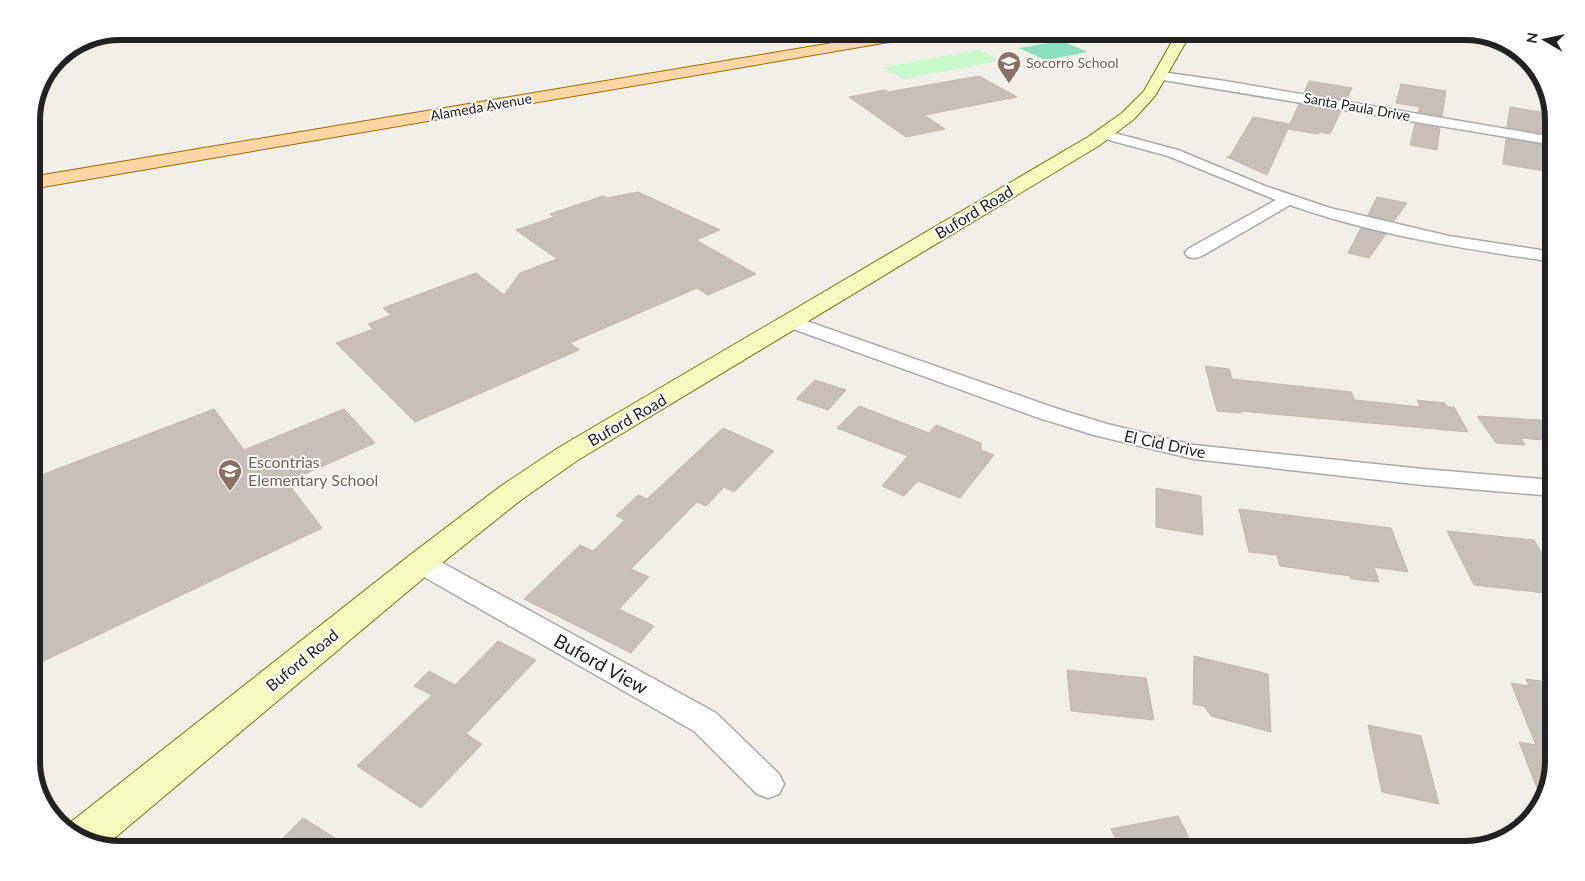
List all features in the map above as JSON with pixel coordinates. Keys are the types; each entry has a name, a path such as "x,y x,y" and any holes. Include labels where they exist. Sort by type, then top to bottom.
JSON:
{"main road":[{"name":"Alameda Avenue","path":"40,181 877,40"}],"street":[{"name":"Buford Road","path":"88,835 421,563 511,492 568,454 792,322 985,205 1064,160 1103,134 1139,105 1161,76 1180,40"},
{"name":"Santa Paula Drive","path":"1161,76 1225,85 1545,139"},
{"path":"1103,134 1173,152 1287,200 1325,212 1449,241 1545,256"},
{"path":"1194,253 1287,200"},
{"name":"El Cid Drive","path":"792,322 1047,413 1102,430 1194,452 1423,477 1545,487"},
{"name":"Buford View","path":"421,563 705,722 768,784"}],"green space":[{"path":"1061,41 1088,52 1045,60 1019,48"},
{"path":"980,50 1001,61 903,79 883,67"}],"building":[{"path":"979,76 1017,97 924,115 945,129 906,137 849,97 885,90 888,92"},
{"path":"1309,81 1352,88 1346,100 1304,93"},
{"path":"1401,84 1446,91 1442,116 1418,112 1420,107 1396,103"},
{"path":"1299,104 1341,111 1330,134 1288,129 1267,175 1227,157 1230,156 1253,117 1290,124"},
{"path":"1510,107 1541,112 1544,133 1507,127"},
{"path":"1415,124 1440,128 1437,150 1410,145"},
{"path":"1506,139 1545,145 1545,171 1503,164"},
{"path":"638,192 720,230 696,240 756,274 708,295 697,288 570,343 579,350 415,422 336,343 373,329 368,324 391,315 383,308 476,273 504,295 520,273 557,259 516,230 554,217 550,214 603,196 607,198"},
{"path":"1377,197 1407,203 1394,221 1368,215"},
{"path":"1361,228 1386,234 1369,258 1348,253"},
{"path":"1205,366 1229,369 1232,379 1351,392 1355,400 1421,407 1417,400 1445,403 1447,407 1454,407 1468,432 1240,411 1241,413 1217,411"},
{"path":"815,380 846,390 828,410 796,399"},
{"path":"859,406 929,433 936,425 981,443 981,450 994,455 960,498 918,481 904,496 882,486 908,456 837,428"},
{"path":"214,409 244,450 344,409 375,443 287,482 322,528 40,663 40,476"},
{"path":"1477,416 1545,420 1545,440 1521,438 1525,445 1496,443"},
{"path":"723,428 774,451 734,492 724,487 706,506 697,502 631,569 649,577 619,609 654,626 631,653 524,599 580,545 593,551 625,520 616,516 638,495 647,499"},
{"path":"1156,488 1201,496 1203,535 1156,527"},
{"path":"1239,509 1391,528 1408,572 1374,567 1379,582 1351,579 1350,576 1280,566 1277,555 1249,552"},
{"path":"1447,531 1534,540 1545,559 1545,593 1474,585"},
{"path":"498,641 536,660 466,734 482,744 421,808 357,766 432,695 414,686 429,671 455,685"},
{"path":"1194,656 1268,674 1271,732 1211,716 1204,706 1193,704"},
{"path":"1067,670 1146,678 1154,720 1071,711"},
{"path":"1526,679 1545,682 1545,761 1539,792 1519,742 1536,745 1511,683 1529,686"},
{"path":"1368,725 1421,736 1439,804 1382,792"},
{"path":"1178,816 1190,841 1116,841 1111,829"},
{"path":"303,818 340,841 280,841"}],"place":[{"name":"Socorro School","path":"1009,84"},
{"name":"Escontrias Elementary School","path":"230,492"}]}
